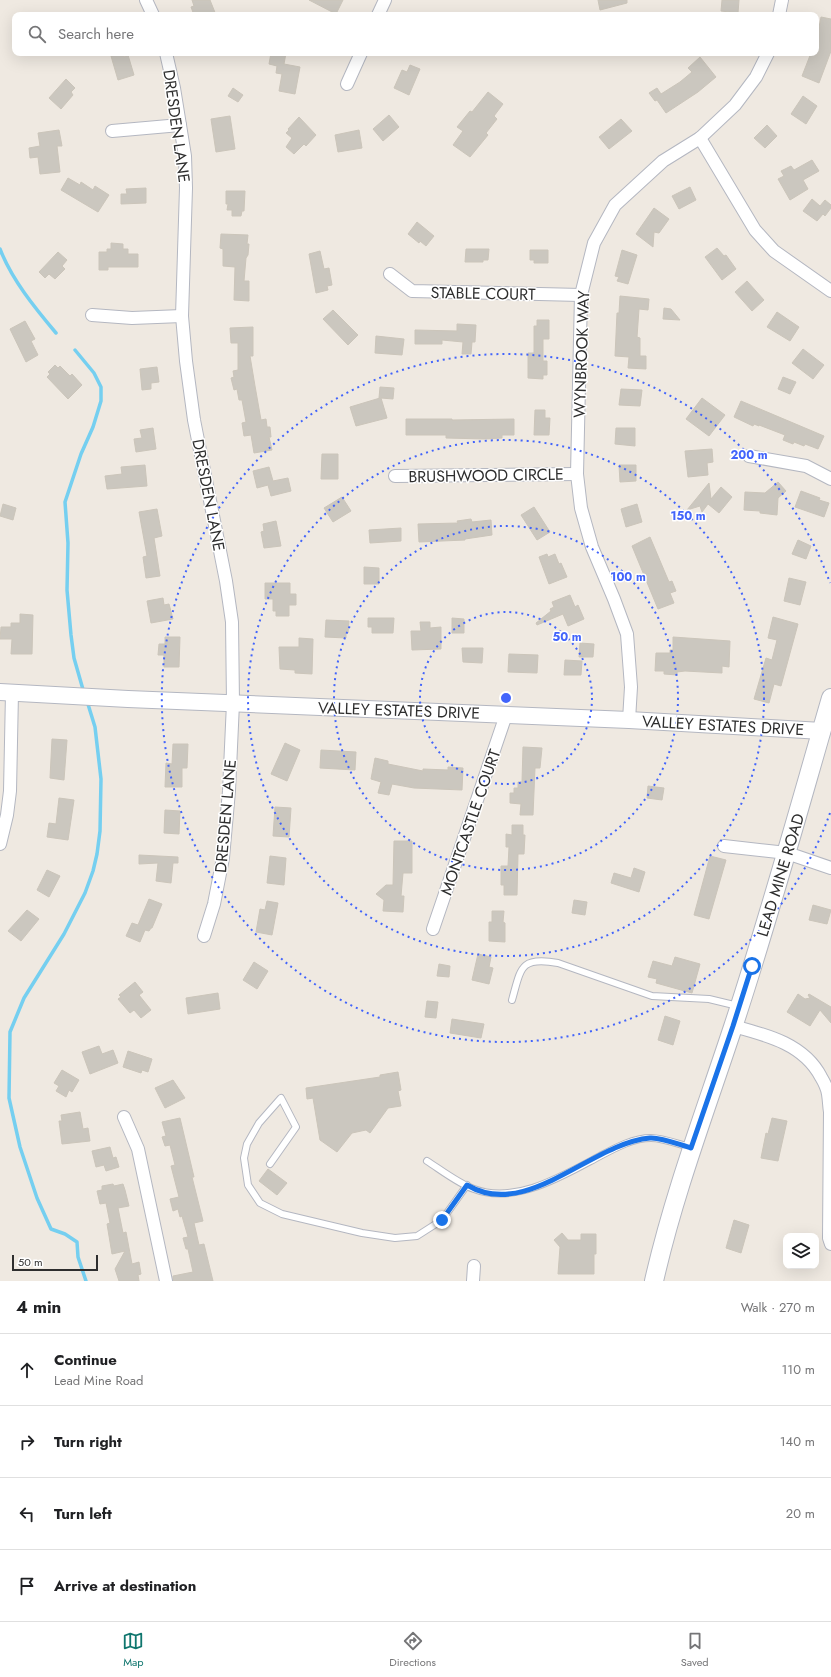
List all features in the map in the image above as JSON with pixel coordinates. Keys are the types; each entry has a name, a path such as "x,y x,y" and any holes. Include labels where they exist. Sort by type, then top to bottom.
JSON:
{"main road":[{"name":"LEAD MINE ROAD","path":"654,1281 677,1192 739,1007 787,853 831,698"}],"street":[{"path":"146,0 152,12"},
{"path":"379,12 384,0"},
{"path":"780,12 782,0"},
{"name":"DRESDEN LANE","path":"167,56 180,125 184,156 186,188 182,316 186,361 193,412 232,622 233,703 229,790 223,858 214,904 204,936"},
{"path":"347,84 360,56"},
{"name":"WYNBROOK WAY","path":"629,720 631,687 627,634 592,547 581,508 577,474 581,295 594,243 615,205 664,162 700,138 735,105 756,77 766,56"},
{"path":"112,131 180,125"},
{"path":"700,138 755,230 774,251 831,291"},
{"name":"STABLE COURT","path":"390,274 412,291 581,295"},
{"path":"92,315 132,318 182,316"},
{"path":"749,456 806,466 831,479"},
{"name":"BRUSHWOOD CIRCLE","path":"395,476 577,474"},
{"path":"0,844 7,815 10,791 6,692"},
{"name":"VALLEY ESTATES DRIVE","path":"6,692 128,699 629,720 822,731"},
{"name":"MONTCASTLE COURT","path":"433,929 506,715"},
{"path":"724,846 787,853 831,868"},
{"path":"733,1026 753,1031 796,1048 808,1058 823,1080 828,1092 830,1112 829,1238 831,1244"},
{"path":"124,1117 138,1149 166,1281"},
{"path":"473,1281 474,1266"}],"lane":[{"path":"512,1000 520,970 527,963 543,960 558,963 652,996 709,999 739,1007"},
{"path":"270,1164 296,1127 281,1098 259,1123 247,1144 244,1158 248,1185 260,1203 282,1214 362,1233 396,1238 417,1236 442,1220 467,1185"},
{"path":"427,1162 474,1189 495,1194 522,1192 571,1171 614,1148 633,1141 651,1138 691,1148"}],"building":[{"path":"192,0 210,0 215,12 193,12 191,7 194,6"},
{"path":"309,0 343,0 337,12 332,12"},
{"path":"598,0 627,0 627,3 600,10"},
{"path":"722,0 739,0 738,12 721,11"},
{"path":"821,17 831,19 831,51 819,83 802,76 810,56 819,56 819,27"},
{"path":"111,56 128,56 134,75 118,80"},
{"path":"270,56 285,56 284,64 300,67 295,94 279,91 282,74 276,73 277,66 269,64"},
{"path":"700,57 716,77 698,92 666,113 657,100 655,101 649,93 657,88 661,94 680,82 692,72 688,68"},
{"path":"410,65 420,69 409,95 394,88 402,70 407,72"},
{"path":"66,79 75,88 71,92 73,95 61,109 49,98"},
{"path":"233,88 243,95 238,102 228,96"},
{"path":"488,92 503,104 494,116 497,119 486,133 488,135 470,157 453,145 463,131 457,127 470,111 472,112"},
{"path":"803,96 817,106 806,124 791,114"},
{"path":"389,115 399,127 383,141 373,129"},
{"path":"230,116 235,149 216,152 211,119"},
{"path":"299,117 316,135 306,146 304,144 294,154 286,147 292,138 286,133"},
{"path":"621,119 632,131 609,149 599,137"},
{"path":"767,125 777,136 765,148 754,138"},
{"path":"59,130 62,146 57,146 60,172 40,174 38,157 30,158 29,148 40,146 38,133"},
{"path":"359,130 362,148 338,152 335,135"},
{"path":"812,160 819,171 803,180 808,189 790,200 778,179 784,176 781,171 791,166 794,170"},
{"path":"68,178 80,185 81,182 93,190 95,186 109,195 98,212 61,190"},
{"path":"690,187 696,200 679,209 672,196"},
{"path":"146,188 146,203 121,204 121,194 127,194 126,189"},
{"path":"226,191 245,191 244,211 242,211 241,216 232,216 232,210 227,210 228,204 226,204"},
{"path":"812,199 820,206 825,200 831,205 831,208 825,216 823,214 817,221 803,211"},
{"path":"654,208 669,219 659,233 654,232 653,247 636,234"},
{"path":"417,222 434,236 426,246 420,241 419,243 408,234"},
{"path":"221,234 248,235 247,244 249,244 244,281 249,281 249,301 234,300 235,267 223,266 223,249 220,248"},
{"path":"111,243 123,244 123,249 128,249 128,254 138,254 138,267 108,267 108,270 99,270 99,252 107,252 107,249 111,249"},
{"path":"717,248 724,256 726,255 736,269 722,280 705,257"},
{"path":"466,249 489,249 488,260 483,260 483,262 465,262"},
{"path":"530,250 548,250 548,263 534,263 534,260 530,260"},
{"path":"622,250 637,255 628,284 617,281 619,277 615,276"},
{"path":"320,251 324,269 329,268 332,285 327,286 328,290 316,293 309,254"},
{"path":"58,252 67,260 62,266 65,269 55,279 49,274 45,278 39,272"},
{"path":"747,281 764,300 752,311 735,292"},
{"path":"620,296 649,299 648,310 639,309 637,337 640,338 640,356 646,356 646,369 628,368 629,357 615,356 617,313 619,313"},
{"path":"664,308 671,309 680,320 663,319"},
{"path":"333,310 358,335 348,345 323,319"},
{"path":"777,312 799,327 790,341 767,327"},
{"path":"537,320 549,320 549,339 543,339 543,361 547,361 547,375 543,375 543,379 528,378 528,353 534,353 534,326 537,326"},
{"path":"25,321 35,339 31,341 38,355 26,362 10,329"},
{"path":"457,324 476,325 475,342 472,342 471,354 462,354 463,342 442,340 442,344 415,344 415,330 457,331"},
{"path":"253,327 253,356 250,356 261,420 266,419 267,427 270,427 271,437 269,437 272,450 254,453 251,435 244,436 242,423 246,422 242,400 239,400 237,389 234,390 231,378 234,377 233,371 238,370 238,343 231,343 230,328"},
{"path":"376,336 404,339 402,355 375,353"},
{"path":"803,349 824,365 813,379 792,363"},
{"path":"55,365 58,368 60,366 70,376 72,374 82,385 68,399 47,377 50,374 48,372"},
{"path":"157,367 159,382 151,383 151,389 142,390 140,369"},
{"path":"783,377 796,382 790,394 778,389"},
{"path":"380,387 394,388 393,399 381,398 387,418 356,426 350,407 380,398"},
{"path":"621,389 642,390 640,406 619,405"},
{"path":"702,398 725,415 709,436 686,419"},
{"path":"741,401 824,436 818,449 805,444 804,446 794,442 793,444 783,440 785,435 759,425 754,424 753,426 734,417"},
{"path":"535,410 545,410 545,418 550,418 549,435 534,435"},
{"path":"406,419 514,419 514,435 502,435 502,438 485,439 446,438 446,435 406,435"},
{"path":"153,428 156,449 136,452 134,439 142,438 140,430"},
{"path":"616,428 635,428 635,446 615,444"},
{"path":"712,449 713,462 707,463 708,475 688,477 685,451"},
{"path":"322,454 338,454 338,479 321,479"},
{"path":"145,465 147,486 107,489 105,476 122,474 121,467"},
{"path":"619,465 636,465 636,481 620,482"},
{"path":"269,467 273,481 288,478 291,491 271,496 268,485 257,488 253,471"},
{"path":"778,482 786,491 778,498 777,515 760,513 760,511 744,510 745,492 765,493"},
{"path":"709,483 711,499 721,487 732,497 719,513 708,504 702,512 700,506 687,510"},
{"path":"801,491 829,503 824,517 795,507"},
{"path":"342,497 351,511 333,522 324,508"},
{"path":"3,504 16,508 13,520 0,516"},
{"path":"637,504 642,522 626,527 621,509"},
{"path":"534,507 550,532 537,540 521,515"},
{"path":"157,509 162,536 154,538 160,576 146,578 143,557 147,556 139,512"},
{"path":"471,519 472,522 491,520 492,535 465,540 419,542 418,524 458,523 457,521"},
{"path":"276,521 281,546 264,548 261,532 264,531 263,524"},
{"path":"401,528 401,541 370,543 369,530"},
{"path":"650,537 669,582 672,581 676,591 670,593 674,603 658,609 632,546"},
{"path":"798,540 811,546 806,559 792,554"},
{"path":"547,554 548,557 555,554 567,577 549,584 539,557"},
{"path":"364,567 379,568 379,584 364,584"},
{"path":"789,578 806,582 800,605 784,601"},
{"path":"265,583 290,583 290,594 296,594 296,605 289,605 289,616 276,616 276,611 273,611 273,599 265,599"},
{"path":"570,595 575,607 578,605 584,619 568,626 563,614 537,625 536,623 554,607 552,602"},
{"path":"163,598 164,605 169,604 173,619 151,623 147,601"},
{"path":"20,614 33,615 32,654 11,654 12,639 0,639 1,627 11,627 11,623 20,623"},
{"path":"773,617 798,624 781,686 774,684 769,703 754,699 766,658 772,660 777,640 768,638"},
{"path":"368,618 394,618 393,633 372,633 372,627 368,627"},
{"path":"452,618 464,619 464,633 452,633"},
{"path":"326,620 349,621 346,638 325,637"},
{"path":"420,622 430,622 430,628 441,627 441,649 412,650 411,631 421,631"},
{"path":"165,637 180,637 179,667 164,667 164,655 158,655 159,644 165,644"},
{"path":"673,637 730,641 729,667 722,666 722,673 685,671 677,672 677,675 664,674 664,671 655,671 656,653 670,653 670,650 673,650"},
{"path":"299,638 313,639 312,674 295,673 295,670 280,669 279,647 299,647"},
{"path":"580,643 594,644 593,657 579,657"},
{"path":"462,648 483,648 482,663 463,662"},
{"path":"509,654 538,655 537,673 508,672"},
{"path":"565,660 582,661 581,675 564,675"},
{"path":"52,739 67,740 64,780 50,778"},
{"path":"285,743 300,750 287,781 271,774"},
{"path":"173,744 188,744 187,768 182,768 182,787 165,787 166,763 172,764"},
{"path":"523,747 542,748 540,768 535,768 533,815 520,815 521,804 510,803 510,793 514,793 514,788 518,788 518,782 522,782"},
{"path":"321,750 356,752 355,770 320,768"},
{"path":"375,758 388,761 388,764 423,771 423,769 448,770 448,767 463,768 462,790 414,788 392,784 389,795 378,793 381,782 371,779"},
{"path":"648,786 664,788 662,800 647,798"},
{"path":"59,798 74,800 68,840 47,837 49,823 56,824"},
{"path":"275,807 291,808 289,837 273,836"},
{"path":"165,810 180,811 179,834 164,833"},
{"path":"512,825 523,825 523,835 525,835 524,854 518,854 517,895 504,895 504,885 501,885 501,866 508,866 509,847 506,847 506,834 512,835"},
{"path":"394,841 412,841 412,873 403,873 401,896 404,896 403,912 383,911 384,900 376,894 386,885 393,885"},
{"path":"139,855 178,857 178,863 173,863 171,883 156,881 158,863 139,864"},
{"path":"270,856 286,858 284,885 267,883"},
{"path":"710,856 726,860 709,919 694,915"},
{"path":"634,868 645,872 639,892 611,883 614,873 631,878"},
{"path":"47,870 60,876 49,897 37,890"},
{"path":"149,899 162,904 152,928 149,931 145,930 140,942 126,936 132,923 138,925"},
{"path":"574,900 587,902 585,915 572,913"},
{"path":"267,901 278,903 272,935 256,932 260,909 265,910"},
{"path":"813,905 831,910 827,924 809,920"},
{"path":"27,910 39,919 21,941 8,931"},
{"path":"492,911 504,911 503,922 505,923 505,942 489,941 489,922 492,922"},
{"path":"478,954 491,957 489,967 493,968 489,984 472,980"},
{"path":"675,957 700,964 692,993 656,983 657,979 648,977 653,961 672,966"},
{"path":"254,962 268,971 257,989 243,980"},
{"path":"439,964 450,966 449,977 437,976"},
{"path":"135,982 143,992 139,995 151,1010 141,1018 134,1010 130,1013 118,999 121,997 119,995"},
{"path":"218,993 220,1009 188,1014 186,998"},
{"path":"798,994 805,999 810,998 808,995 809,994 831,1007 831,1023 820,1010 810,1026 787,1012"},
{"path":"427,1001 438,1002 436,1018 425,1017"},
{"path":"665,1016 680,1021 673,1045 658,1040"},
{"path":"452,1019 484,1024 481,1038 450,1033"},
{"path":"99,1046 102,1054 113,1050 118,1063 90,1074 82,1052"},
{"path":"128,1051 152,1059 148,1072 142,1070 141,1073 123,1067"},
{"path":"62,1070 79,1080 72,1092 69,1090 66,1097 56,1091 59,1086 54,1083"},
{"path":"398,1072 401,1090 398,1091 401,1106 388,1108 370,1133 366,1130 352,1133 337,1152 320,1140 313,1098 307,1099 306,1088 380,1077 380,1075"},
{"path":"173,1080 185,1098 165,1108 155,1088"},
{"path":"80,1112 83,1129 88,1128 90,1141 62,1144 59,1121 62,1121 61,1115"},
{"path":"180,1118 203,1221 194,1223 199,1245 204,1244 213,1281 173,1281 173,1276 193,1272 188,1249 186,1249 183,1238 188,1237 182,1216 180,1217 178,1209 173,1211 170,1199 179,1197 171,1166 175,1165 170,1145 165,1146 162,1137 166,1136 162,1122"},
{"path":"772,1118 787,1121 778,1161 761,1158 766,1133 768,1134"},
{"path":"110,1147 113,1158 116,1157 119,1167 106,1171 104,1165 96,1167 92,1151"},
{"path":"268,1169 287,1183 277,1195 259,1181"},
{"path":"113,1184 114,1186 123,1184 125,1190 129,1206 118,1208 123,1233 126,1232 132,1264 139,1262 141,1274 138,1275 139,1281 119,1281 115,1269 125,1251 112,1254 107,1224 110,1223 106,1203 100,1204 97,1191 102,1190 102,1186"},
{"path":"734,1220 749,1225 741,1253 726,1248"},
{"path":"562,1233 568,1240 581,1240 581,1234 596,1234 594,1274 558,1274 560,1247 554,1240"}],"waterway":[{"path":"0,249 17,283 56,333"},
{"path":"75,350 94,373 101,387 101,401 93,427 81,454 65,502 68,543 67,590 71,635 74,658 84,693"},
{"path":"86,1281 78,1257 77,1242 65,1234 51,1229 37,1198 20,1147 9,1098 10,1032 24,998 64,934 85,893 97,854 100,831 101,779 95,727 87,701"}],"route":[{"path":"442,1220 467,1185 474,1189 495,1194 522,1192 583,1165 614,1148 633,1141 651,1138 691,1148 752,966"}]}
